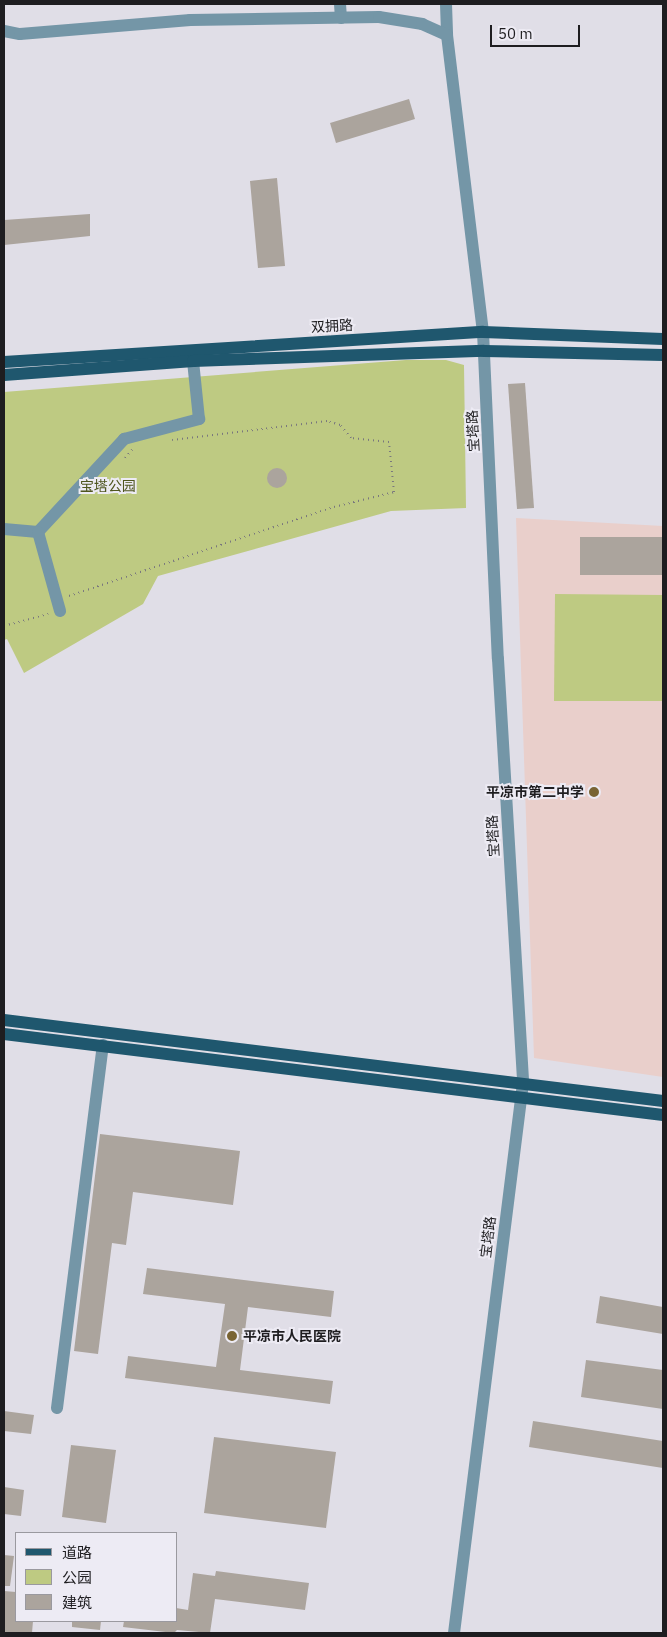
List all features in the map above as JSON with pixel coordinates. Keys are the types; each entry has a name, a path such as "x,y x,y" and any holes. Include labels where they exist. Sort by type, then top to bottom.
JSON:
{"main road":[{"name":"双拥路","path":"4,362 484,332 663,339"},
{"path":"4,375 193,361 484,351 663,355"},
{"path":"4,1020 663,1101"},
{"path":"4,1034 270,1065 663,1115"},
{"path":"270,1065 271,1052"}],"street":[{"path":"340,4 342,18"},
{"name":"宝塔路","path":"446,4 447,36 484,332 498,659 523,1083 454,1633"},
{"path":"4,31 20,34 190,20 379,17 422,24 447,36"},
{"path":"38,532 124,439 199,420 193,361"},
{"path":"4,529 38,532"},
{"path":"38,532 59,606"},
{"path":"57,1408 103,1045"}],"path":[{"path":"4,626 325,510 394,492 389,442 351,438 340,425 327,421 168,440"},
{"path":"122,461 136,447"}],"shaded area":[{"name":"平凉市第二中学","path":"516,518 663,526 663,1077 534,1058"}],"green space":[{"name":"宝塔公园","path":"406,360 446,360 464,365 466,508 391,511 158,576 143,604 24,673 7,639 4,640 4,392"},
{"path":"555,594 663,595 663,701 554,701"}],"building":[{"path":"409,99 415,119 336,143 330,123"},
{"path":"277,178 285,266 258,268 250,181"},
{"path":"90,214 90,236 4,245 4,220"},
{"path":"525,383 534,508 517,509 508,384"},
{"path":"277,468 284,471 287,478 284,485 277,488 270,485 267,478 270,471"},
{"path":"580,537 663,537 663,575 580,575"},
{"path":"100,1134 240,1151 233,1205 133,1192 126,1245 112,1243 98,1354 74,1351"},
{"path":"147,1268 334,1291 331,1317 248,1307 240,1370 333,1381 330,1404 125,1378 128,1356 216,1367 225,1304 143,1294"},
{"path":"600,1296 663,1307 663,1334 596,1323"},
{"path":"586,1360 663,1370 663,1409 581,1397"},
{"path":"4,1411 34,1415 31,1434 4,1431"},
{"path":"533,1421 663,1441 663,1468 529,1447"},
{"path":"214,1437 336,1452 326,1528 204,1513"},
{"path":"71,1445 116,1450 106,1523 62,1517"},
{"path":"4,1487 24,1490 21,1516 4,1514"},
{"path":"4,1555 14,1556 10,1586 4,1586"},
{"path":"216,1571 309,1583 305,1610 215,1599 210,1633 177,1630 174,1633 123,1627 124,1622 178,1622 178,1608 188,1610 193,1573 215,1576"},
{"path":"4,1591 15,1592 15,1622 33,1622 32,1633 4,1633"},
{"path":"72,1622 101,1622 100,1630 72,1627"}],"place":[{"name":"平凉市第二中学","path":"594,792"},
{"name":"平凉市人民医院","path":"232,1336"}]}
